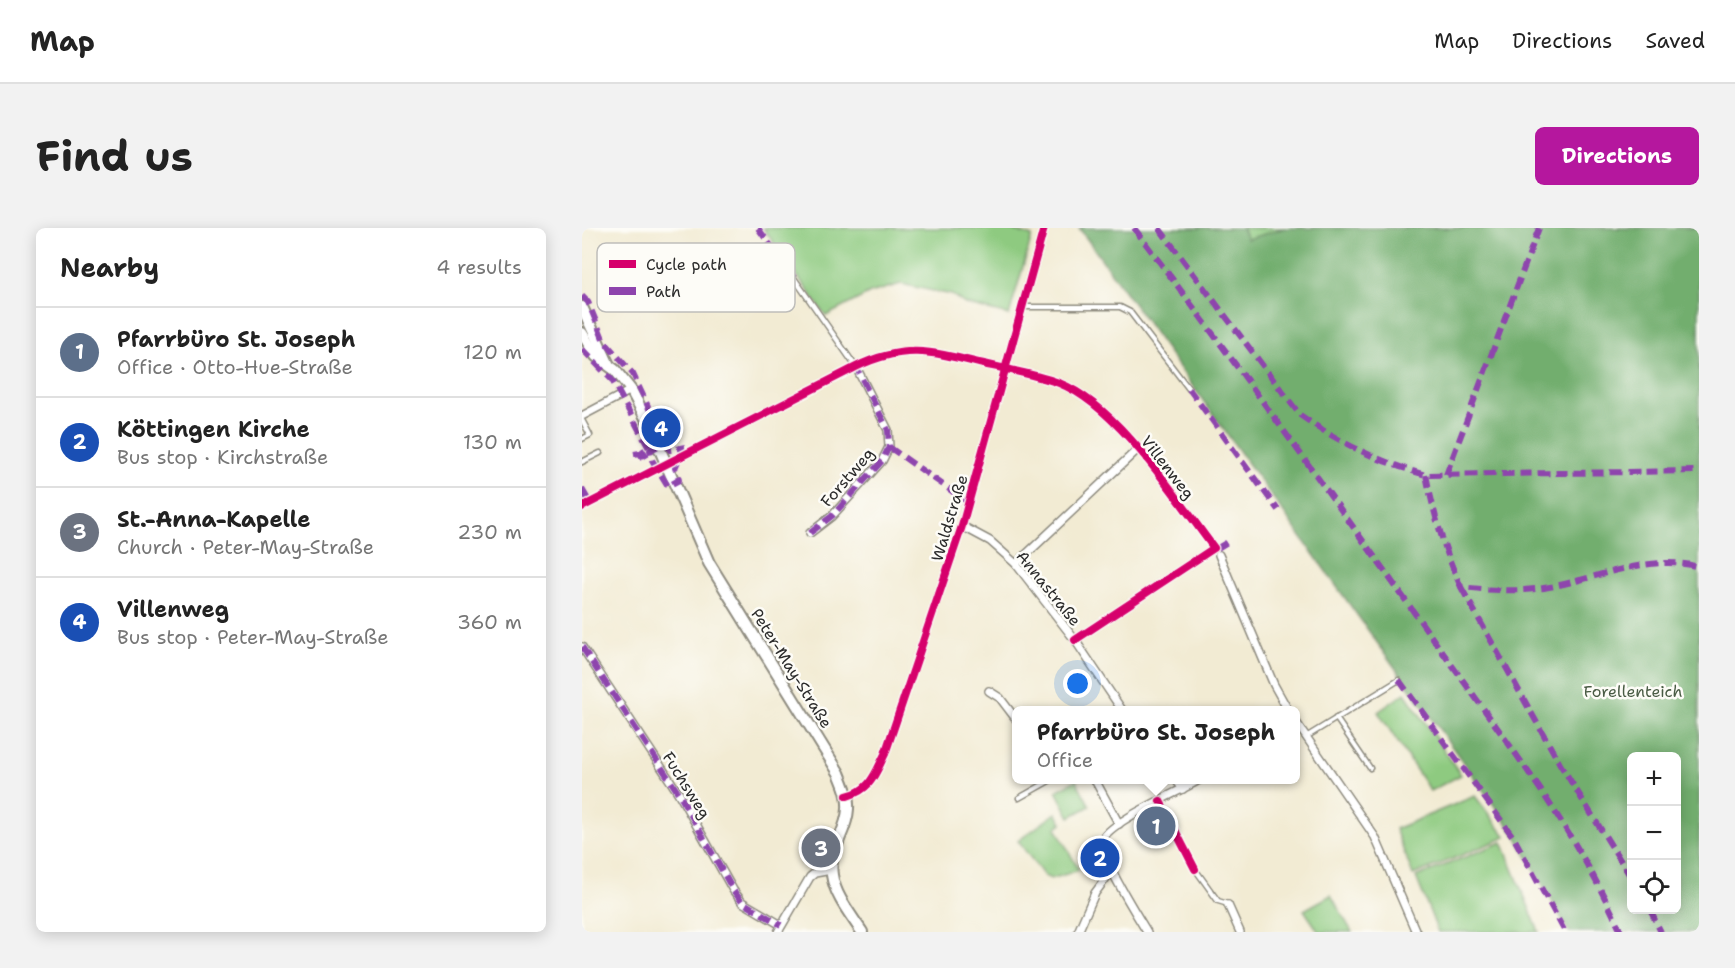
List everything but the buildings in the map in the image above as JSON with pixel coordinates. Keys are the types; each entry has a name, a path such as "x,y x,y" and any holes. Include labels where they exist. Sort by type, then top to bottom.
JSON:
{"main road":[{"path":"582,307 608,363"},
{"path":"582,333 596,356 608,363"},
{"name":"Peter-May-Straße","path":"608,363 631,390 648,422 709,562 839,773 847,796"},
{"path":"847,796 848,810 831,857 831,870 838,893 862,932"}],"street":[{"name":"Waldstraße","path":"847,796 861,792 874,777 885,754 962,526 1044,228"},
{"name":"Villenweg","path":"582,507 664,463 876,357 901,351 928,350 1005,369 1067,387 1112,420 1138,449 1216,551 1285,706"},
{"name":"Forstweg","path":"810,533 839,508 882,461 889,447 888,430 856,367"},
{"path":"582,418 631,390"},
{"path":"1016,564 1138,449"},
{"name":"Annastraße","path":"962,526 990,541 1016,564 1075,640 1119,706"},
{"path":"1075,640 1216,551"},
{"name":"Fuchsweg","path":"582,647 679,794 733,890 742,902 779,928"},
{"path":"989,691 1000,698 1012,713"},
{"path":"1300,729 1376,837 1416,932"},
{"path":"1097,784 1119,824"},
{"path":"1179,784 1183,789"},
{"path":"1147,932 1102,850 1102,842 1106,833 1119,824 1192,784"},
{"path":"779,928 810,877 815,873 831,870"},
{"path":"1078,932 1095,894 1112,870"},
{"path":"1228,904 1240,932"}],"lane":[{"path":"795,280 856,367"},
{"path":"1023,307 1120,307 1130,312 1189,388"},
{"path":"582,418 590,435 582,439"},
{"path":"582,462 600,453"},
{"path":"1305,738 1399,680"},
{"path":"1336,718 1370,768"},
{"path":"1020,798 1044,784"},
{"path":"1195,869 1218,901 1228,904"}],"green space":[{"path":"763,228 1005,228 1032,236 1009,315 965,304 952,295 901,284 870,293 826,316 795,273 795,243 774,243"},
{"name":"Forellenteich","path":"1079,228 1242,228 1247,239 1285,228 1699,228 1699,932 1569,932 1516,836"},
{"path":"1242,228 1285,228 1247,240"},
{"path":"1405,693 1461,775 1430,791 1378,712"},
{"path":"1069,784 1078,784 1090,806 1070,817 1056,791"},
{"path":"1475,796 1506,837 1413,875 1395,829"},
{"path":"1056,813 1062,823 1056,828 1079,870 1051,879 1044,876 1018,841"},
{"path":"1502,842 1539,932 1438,932 1416,877"},
{"path":"1331,895 1352,932 1319,932 1304,910"}],"marked path":[{"path":"758,228 769,243"},
{"path":"1134,228 1285,432 1535,781 1581,855 1621,932"},
{"path":"1159,228 1300,415 1345,443 1376,458 1426,475 1699,471"},
{"path":"1446,475 1539,228"},
{"path":"582,296 588,302 604,341 633,374 665,443"},
{"path":"582,349 612,380 650,450"},
{"path":"810,533 832,516 882,461 889,447 888,430 856,367"},
{"path":"1189,389 1278,510"},
{"path":"679,459 675,468 679,480 668,486 652,460 650,450 665,443 670,450 685,447"},
{"path":"889,447 969,503"},
{"path":"634,454 640,453 644,460 647,458 643,451 645,450"},
{"path":"1426,475 1440,532 1461,587 1502,590 1534,589 1641,565 1660,563 1699,567"},
{"path":"582,489 590,503"},
{"path":"1216,549 1229,541"},
{"path":"1461,587 1560,764 1627,871"},
{"path":"582,647 679,794 733,890 742,902 781,925"},
{"path":"1399,680 1514,838 1565,932"},
{"path":"1652,914 1661,932"}],"cycle path":[{"path":"847,796 862,790 867,785 885,754 962,526 1044,228"},
{"path":"582,507 856,367 888,355 903,352 931,353 1040,377 1059,383 1103,411 1144,455 1214,548 1075,640"},
{"path":"1160,801 1195,869"}],"place":[{"name":"Villenweg","path":"661,428"},
{"name":"Pfarrbüro St. Joseph","path":"1156,826"},
{"name":"St.-Anna-Kapelle","path":"821,848"},
{"name":"Köttingen Kirche","path":"1100,858"}]}
